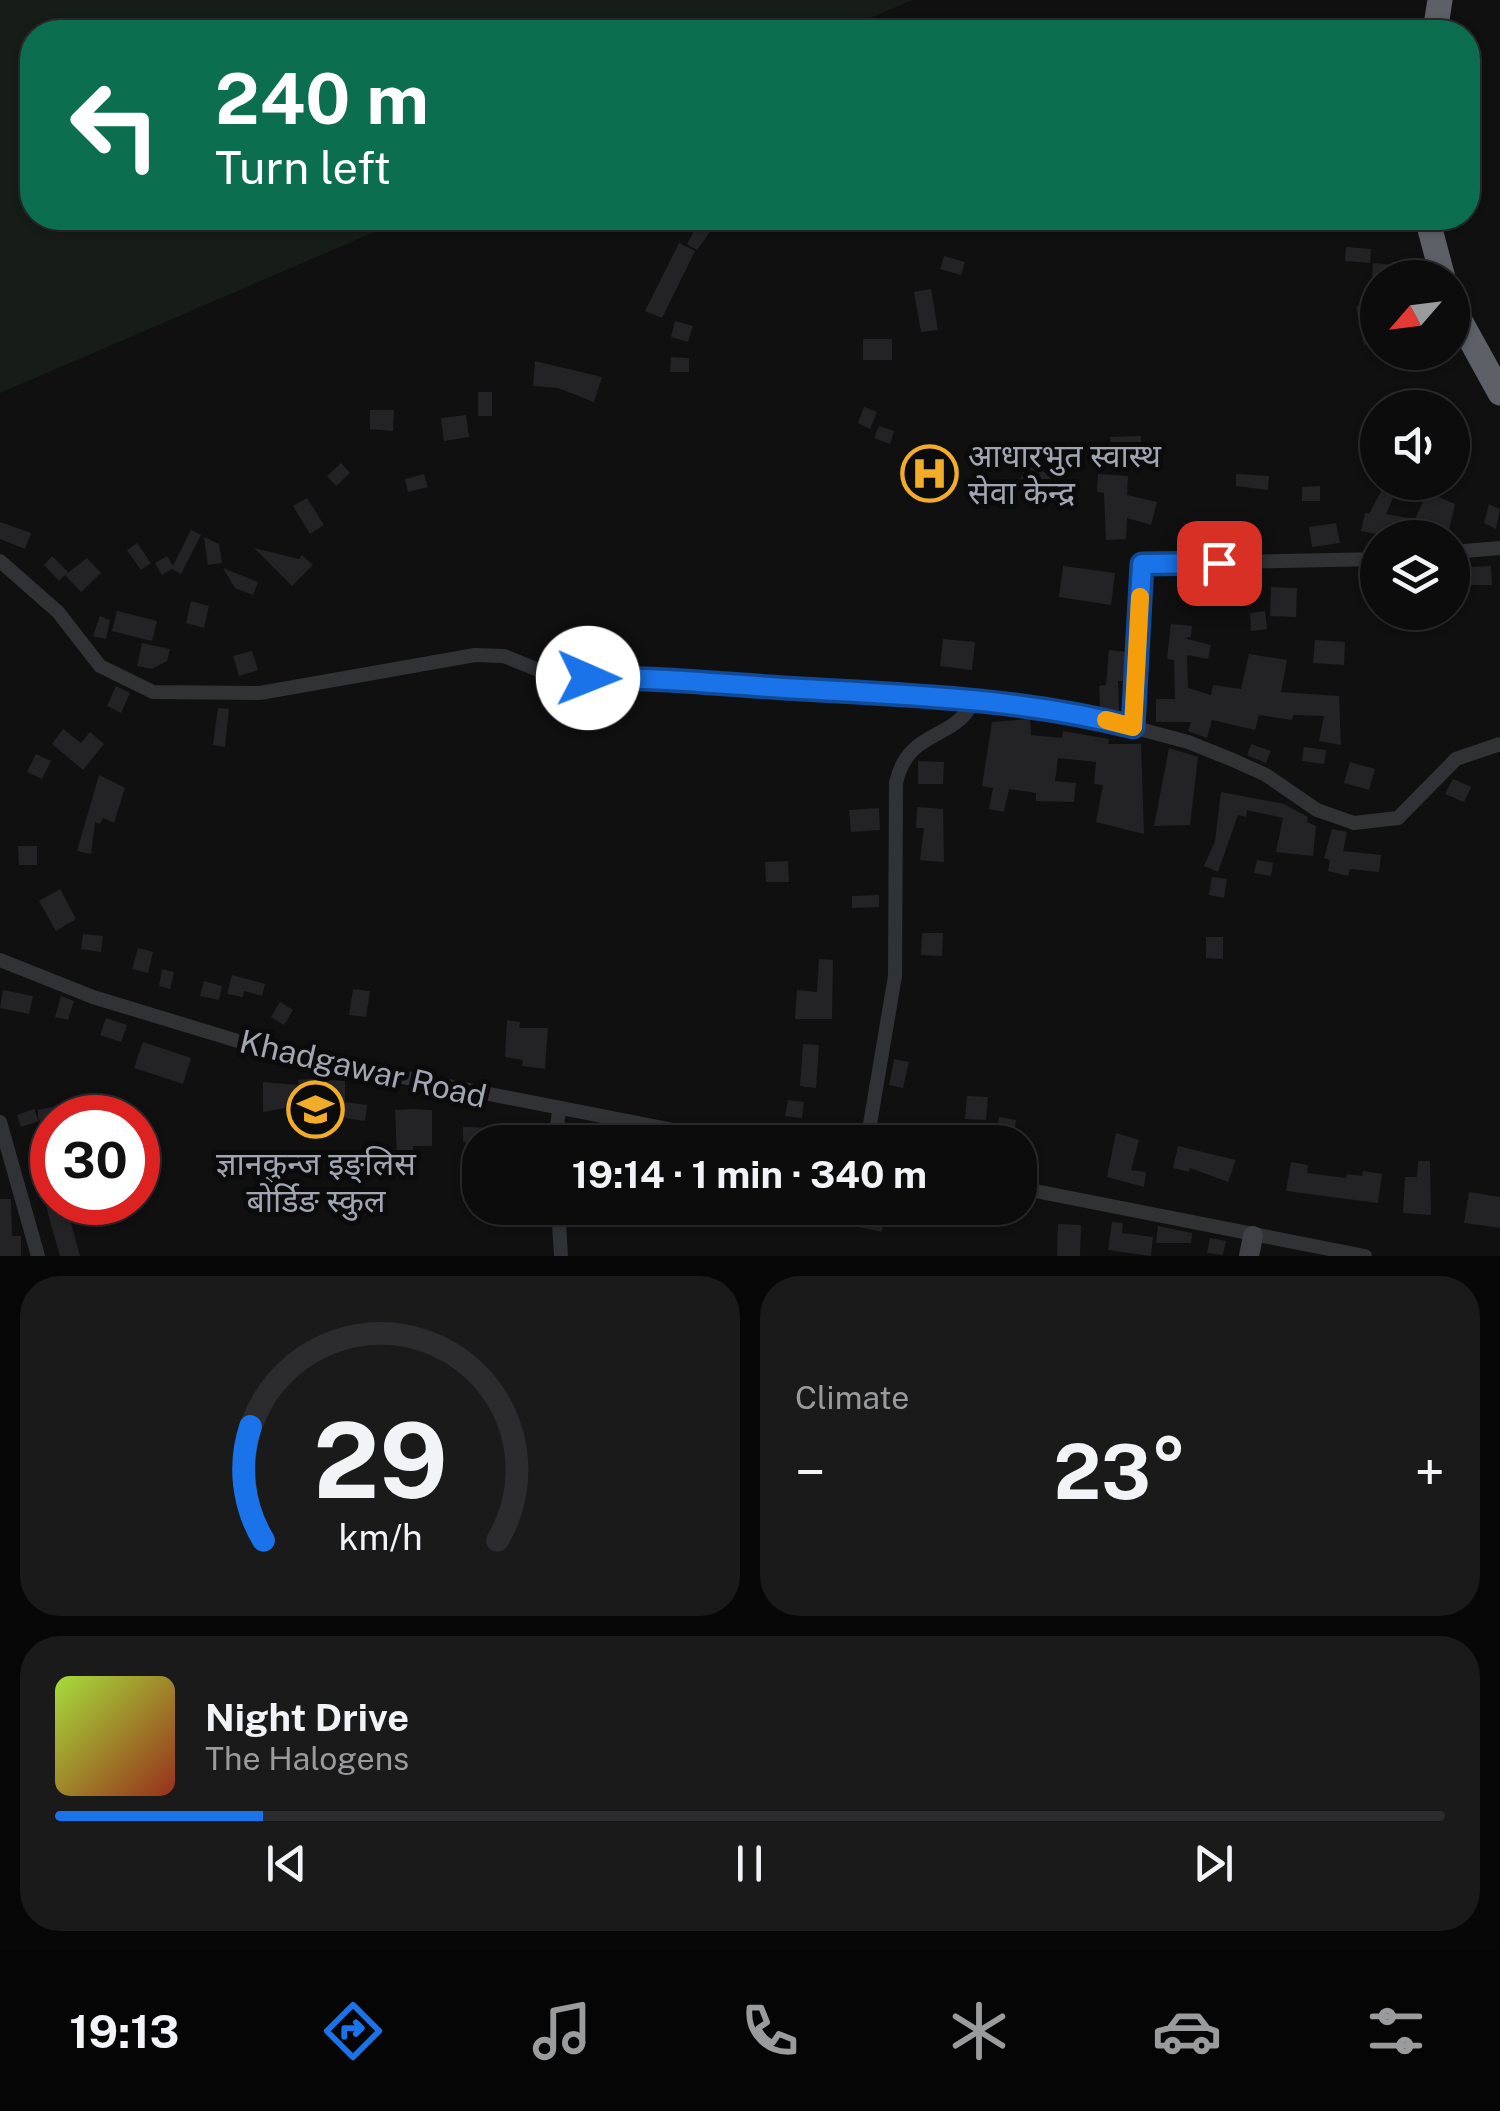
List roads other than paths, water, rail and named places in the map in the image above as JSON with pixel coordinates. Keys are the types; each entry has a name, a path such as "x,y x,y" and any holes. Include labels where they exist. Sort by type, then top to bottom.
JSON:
{"highway":[{"path":"1430,230 1438,260"},
{"path":"1470,339 1500,394"}],"street":[{"path":"1470,550 1500,548"},
{"path":"1133,727 1142,564 1360,559"},
{"path":"0,561 58,612 100,666 154,692 260,693 475,655 504,656 558,678 881,690 972,704 1020,704 1188,742 1250,767 1316,810 1354,823 1398,818 1456,759 1500,744"},
{"path":"871,1125 896,976 896,782 900,761 909,749 953,723 972,704"},
{"name":"Khadgawar Road","path":"0,960 93,997 274,1052 638,1125"},
{"path":"557,1125 559,1111"},
{"path":"0,1122 38,1256"},
{"path":"1037,1192 1250,1246 1365,1256"},
{"path":"559,1225 561,1256"}],"place":[{"name":"आधारभुत स्वास्थ सेवा केन्द्र","path":"929,474"},
{"name":"ज्ञानकुन्ज इङ्लिस बोर्डिङ स्कुल","path":"316,1110"}]}
